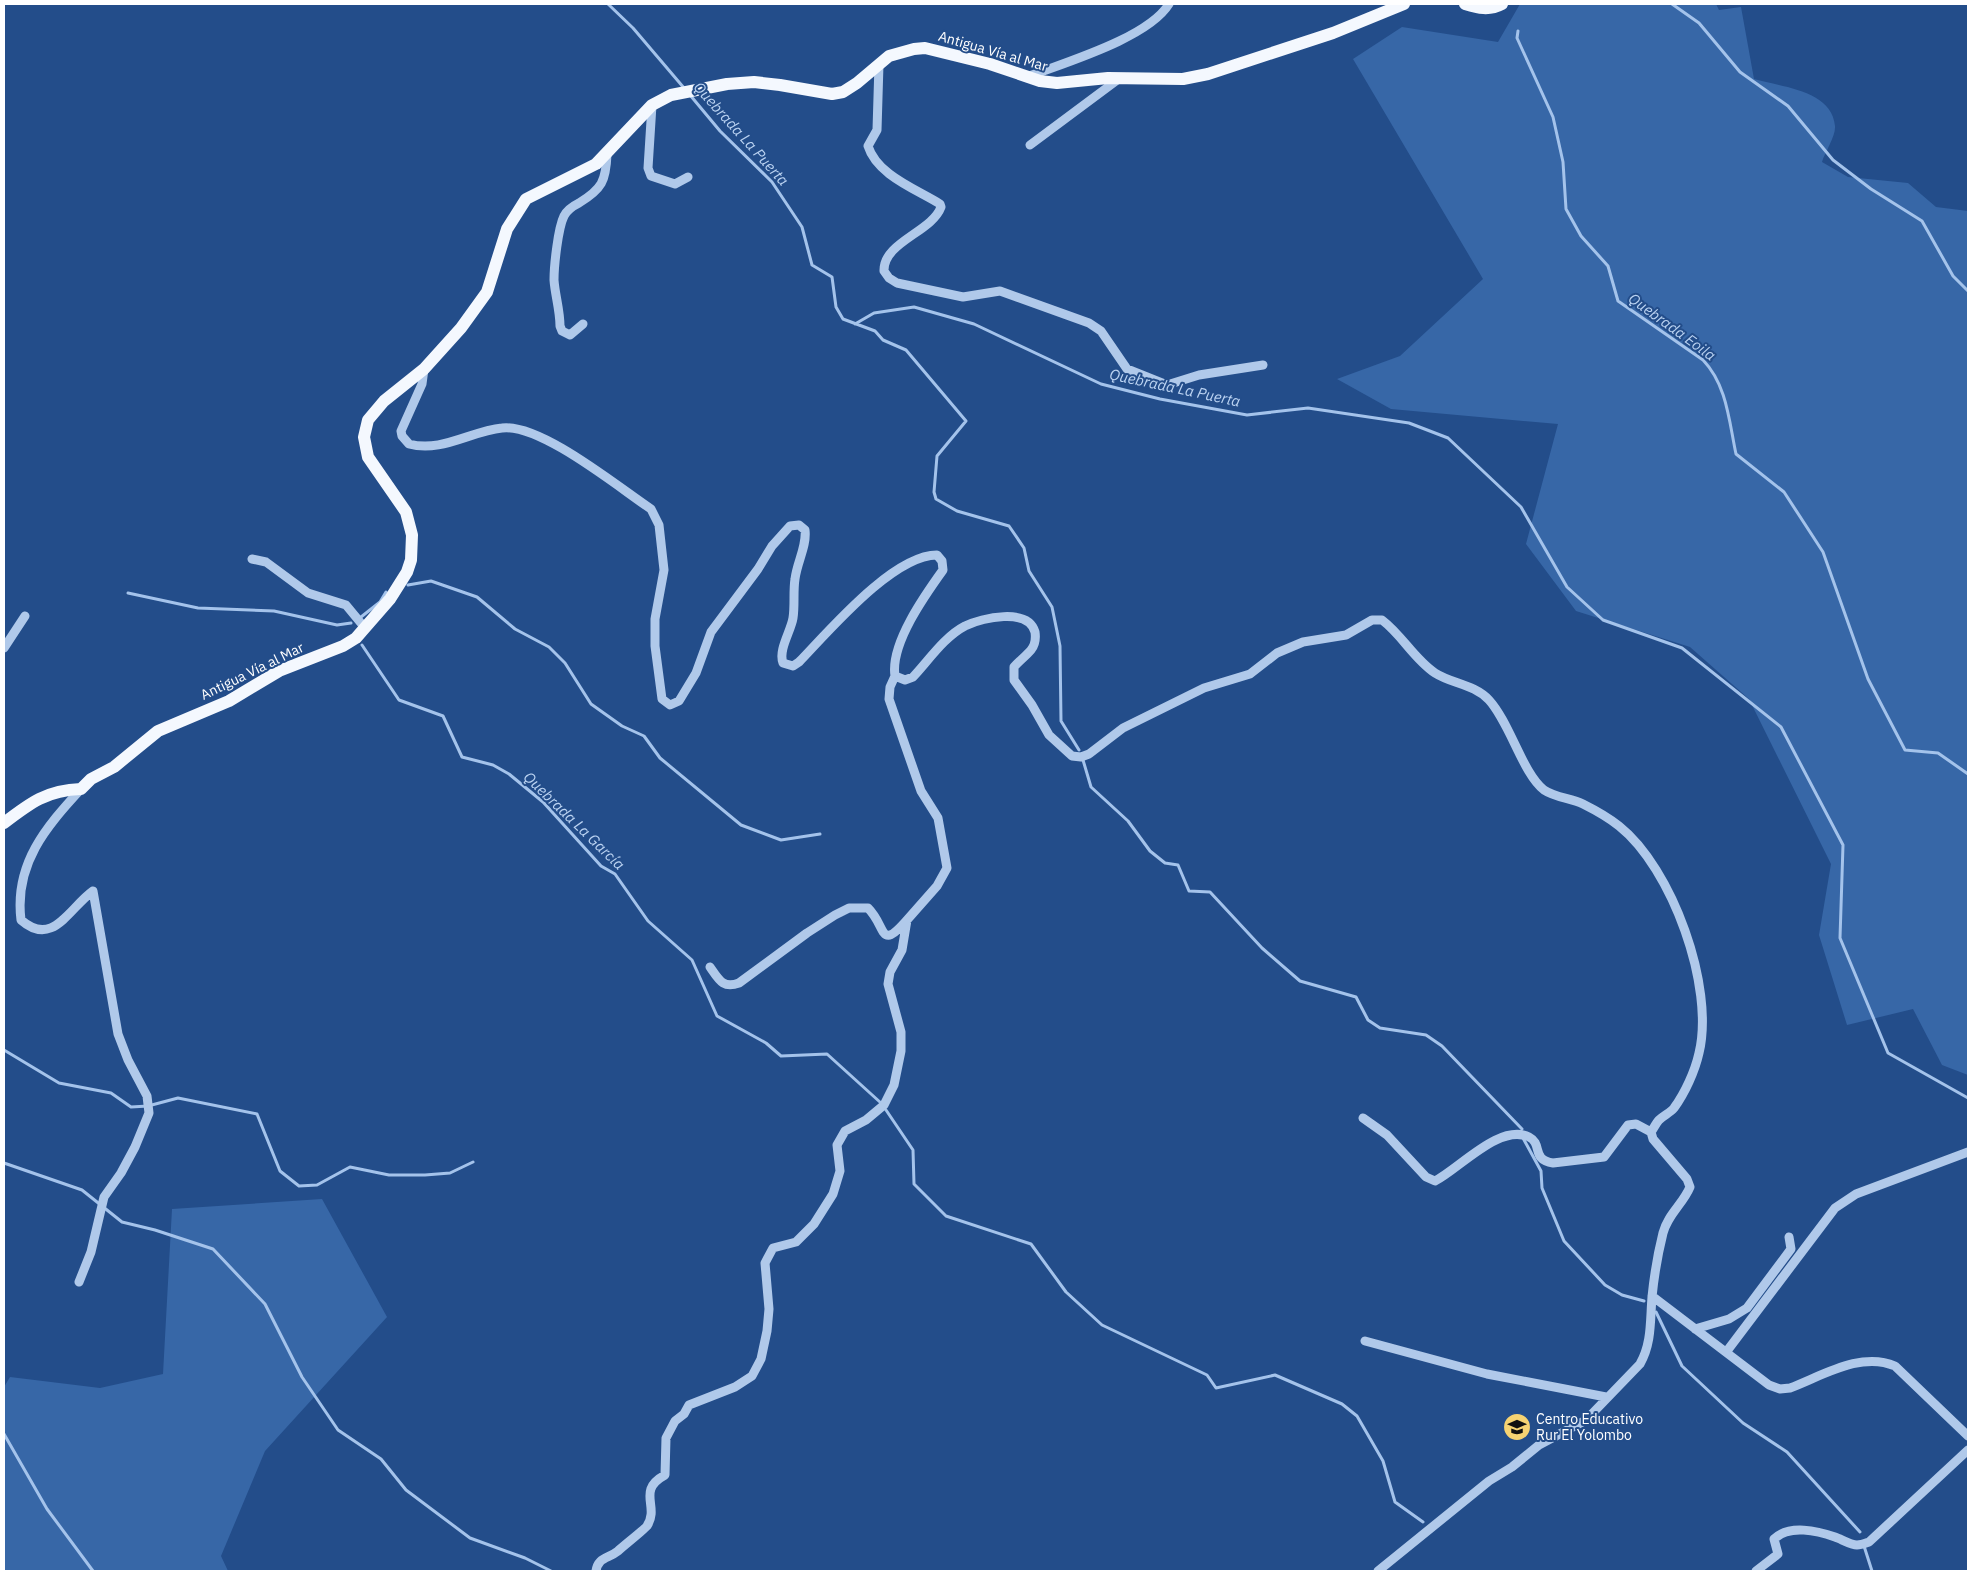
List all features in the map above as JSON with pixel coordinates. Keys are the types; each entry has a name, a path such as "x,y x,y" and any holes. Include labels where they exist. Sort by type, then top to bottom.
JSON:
{"main road":[{"name":"Antigua Vía al Mar","path":"81,789 90,779 114,767 158,731 229,701 279,671 343,646 356,638 365,628 400,586 407,572 412,546 412,535 406,512 368,457 365,430 374,411 424,369 461,328 486,292 507,229 526,199 547,187 582,173 607,154 652,105 680,93 702,88 754,82 832,94 843,92 857,83 889,56 914,48 934,48 990,64 1040,82 1057,83 1120,78 1168,80 1208,74 1361,23 1404,4"},
{"path":"1465,4 1481,8 1494,8 1502,4"},
{"path":"4,823 46,795 59,790 81,789"}],"street":[{"path":"1027,77 1136,34 1153,23 1169,4"},
{"path":"879,64 877,130 868,146 871,156 878,166 940,204 941,207 917,232 888,255 884,271 889,278 910,287 963,297 1000,291 1088,323 1100,331 1108,340 1127,370 1167,384 1199,375 1264,364"},
{"path":"1030,145 1120,78"},
{"path":"652,105 648,168 651,176 675,184 688,177"},
{"path":"582,324 570,335 562,331 560,326 554,281 558,249 564,216 600,188 606,169 607,154"},
{"path":"424,369 422,384 401,431 402,436 409,444 428,446 461,439 490,429 518,427 551,442 651,509 660,526 664,570 655,619 655,646 665,703 670,705 679,701 696,673 711,632 758,570 772,546 790,526 799,525 805,530 806,539 798,558 794,579 793,618 782,655 783,663 787,665 793,666 799,662 856,603 892,573 929,555 936,555 942,561 943,570 911,619 901,644 894,669 895,676 890,687 889,699 921,791 938,818 947,868 937,886 894,935 884,934 868,908 849,908 807,932 739,983 730,986 723,984 710,968"},
{"path":"252,559 266,562 308,594 346,605 365,628"},
{"path":"4,648 25,616"},
{"path":"895,676 906,680 913,677 950,636 966,626 988,619 1022,618 1033,627 1036,639 1031,650 1014,667 1014,680 1032,705 1049,735 1072,756 1081,757 1089,754 1123,728 1209,686 1250,674 1264,662 1290,647 1312,640 1346,635 1372,620 1382,620 1436,674 1476,690 1488,700 1514,740 1527,767 1543,790 1558,797 1582,804 1619,826 1635,842 1662,878 1696,960 1701,987 1702,1014 1700,1052 1695,1066 1673,1110 1659,1120 1651,1132"},
{"path":"79,1282 90,1252 104,1197 126,1164 149,1113 147,1096 128,1060 118,1034 92,891 53,928 45,930 30,927 21,920 19,904 24,877 40,836 81,789"},
{"path":"596,1571 597,1565 603,1558 617,1552 647,1526 650,1514 649,1490 655,1481 665,1475 666,1438 675,1421 684,1414 689,1405 735,1387 752,1376 761,1358 767,1331 769,1309 765,1263 773,1248 796,1242 814,1224 833,1194 840,1171 837,1145 845,1131 866,1120 884,1105 894,1085 901,1051 901,1032 888,984 890,972 906,936 907,920"},
{"path":"1363,1118 1387,1135 1426,1177 1435,1181 1448,1174 1497,1138 1509,1135 1528,1136 1535,1141 1539,1158 1553,1163 1604,1157 1628,1125 1636,1124 1651,1132 1653,1139 1687,1179 1690,1187 1685,1198 1671,1214 1663,1232 1652,1296 1650,1338 1646,1353 1640,1364 1606,1397 1586,1420 1539,1445 1512,1467 1489,1481 1378,1571"},
{"path":"1727,1351 1835,1208 1856,1194 1968,1152"},
{"path":"1695,1329 1729,1318 1748,1308 1791,1249 1790,1237"},
{"path":"1652,1296 1727,1351 1769,1385 1780,1389 1790,1388 1861,1361 1883,1361 1895,1366 1968,1436"},
{"path":"1365,1341 1488,1374 1606,1397"},
{"path":"1756,1571 1778,1554 1774,1539 1794,1531 1807,1530 1828,1534 1856,1545 1869,1542 1968,1450"}],"shaded area":[{"path":"1520,4 1716,4 1719,10 1741,7 1754,79 1791,88 1815,97 1832,114 1835,130 1822,162 1848,177 1908,183 1936,207 1968,211 1968,1075 1942,1065 1913,1009 1847,1025 1819,935 1831,864 1749,699 1690,647 1576,611 1526,544 1558,424 1391,409 1337,379 1400,356 1483,279 1353,59 1402,27 1498,42"},
{"path":"322,1199 387,1317 265,1451 221,1556 228,1571 4,1571 4,1387 10,1377 100,1388 163,1374 172,1209"}],"waterway":[{"name":"Quebrada La Puerta","path":"608,4 633,28 684,88"},
{"path":"1672,4 1699,23 1740,72 1788,106 1833,160 1871,189 1922,221 1953,276 1968,291"},
{"name":"Quebrada Eoila","path":"1518,31 1517,38 1553,117 1563,162 1566,209 1581,236 1608,266 1618,301 1703,360 1711,370 1726,404 1736,454 1784,492 1823,552 1868,679 1905,750 1938,753 1968,774"},
{"path":"690,95 720,131 772,182 802,227 812,265 832,277 836,307 843,319 875,331 883,340 906,350 966,421 937,456 934,492 936,499 957,511 1009,526 1024,548 1029,571 1052,607 1060,646 1061,721 1079,750"},
{"name":"Quebrada La Puerta","path":"855,324 874,313 914,307 974,324 1101,384 1160,399 1247,415 1308,408 1409,423 1448,438 1521,507 1567,587 1603,620 1682,648 1781,727 1843,845 1840,938 1888,1053 1968,1098"},
{"path":"408,585 431,581 477,597 515,629 549,647 565,663 591,704 622,726 644,736 660,758 741,825 781,840 820,834"},
{"path":"361,617 380,602 386,592"},
{"path":"128,593 198,608 274,611 337,625 351,623"},
{"name":"Quebrada La García","path":"362,645 399,700 443,716 462,757 493,765 509,774 543,802 601,866 615,874 648,921 692,960 717,1016 766,1043 781,1056 827,1054 881,1103"},
{"path":"1083,760 1091,787 1128,821 1150,851 1165,863 1178,865 1189,891 1210,892 1262,948 1300,981 1356,997 1368,1020 1380,1028 1426,1035 1442,1046 1522,1129"},
{"path":"4,1050 59,1083 111,1093 131,1107 148,1106 178,1098 257,1114 280,1171 299,1186 317,1185 350,1167 389,1175 425,1175 450,1173 473,1162"},
{"name":"Quebrada La García","path":"886,1110 913,1150 914,1184 946,1216 1031,1244 1066,1292 1102,1325 1207,1375 1216,1388 1275,1375 1342,1404 1357,1416 1383,1461 1395,1502 1423,1522"},
{"path":"1523,1138 1541,1171 1542,1188 1564,1241 1605,1285 1622,1295 1644,1301"},
{"path":"4,1163 82,1190 122,1222 155,1230 213,1249 265,1304 302,1377 338,1430 381,1459 406,1490 470,1538 525,1558 551,1571"},
{"path":"1656,1312 1682,1366 1743,1423 1787,1452 1860,1532"},
{"path":"4,1434 47,1509 93,1571"},
{"path":"1864,1546 1872,1571"}],"place":[{"name":"Centro Educativo Rur El Yolombo","path":"1517,1427"}]}
